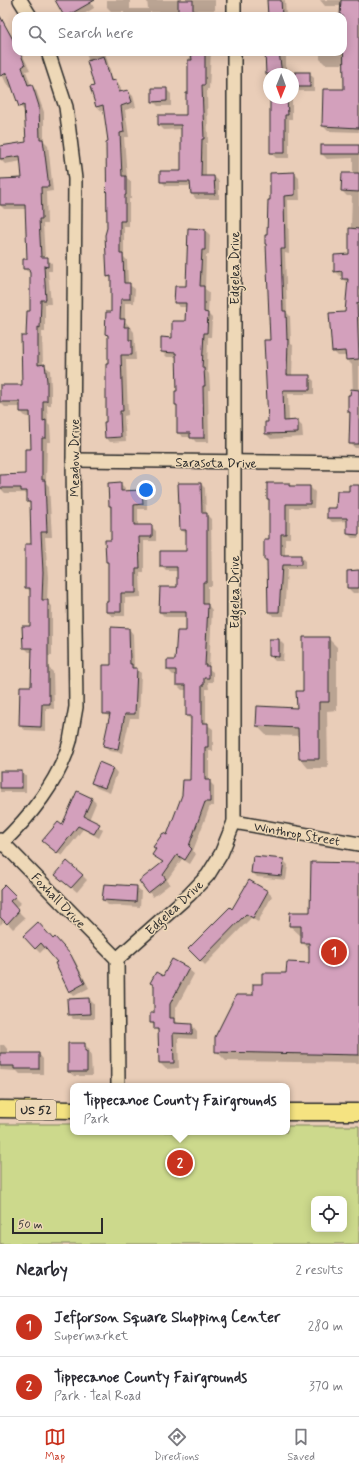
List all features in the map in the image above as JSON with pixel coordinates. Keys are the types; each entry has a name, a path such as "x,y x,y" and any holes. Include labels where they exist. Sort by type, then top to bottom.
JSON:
{"main road":[{"name":"US 52","path":"0,1109 70,1110"},
{"path":"290,1112 359,1112"}],"street":[{"path":"20,0 28,12"},
{"path":"234,0 234,12"},
{"name":"Meadow Drive","path":"1,842 35,806 57,774 69,742 76,707 73,460 75,179 66,107 49,56"},
{"name":"Edgelea Drive","path":"117,959 189,895 208,875 221,854 234,822 234,56"},
{"name":"Sarasota Drive","path":"73,460 235,463 359,463"},
{"name":"Winthrop Street","path":"234,822 359,844"},
{"name":"Foxhall Drive","path":"1,842 117,959"},
{"path":"117,959 118,1083"}],"green space":[{"path":"0,1124 70,1124 70,1135 290,1135 290,1126 359,1126 359,1244 0,1244"}],"building":[{"path":"55,0 95,0 74,12 62,12"},
{"path":"178,0 193,0 193,12 178,12"},
{"path":"267,0 281,0 282,12 268,12"},
{"path":"341,0 359,0 359,128 322,126 323,89 344,89 344,56 347,56 347,12 340,12"},
{"path":"0,16 12,38 12,56 22,56 25,65 22,67 28,85 32,84 39,106 40,139 43,139 49,187 41,187 42,219 39,219 41,257 48,257 48,267 44,266 46,300 41,300 40,328 38,327 38,365 45,364 47,381 47,401 43,401 43,421 46,420 46,438 42,438 42,480 45,480 47,532 41,532 43,572 42,600 48,600 48,695 50,695 50,704 42,704 41,727 19,726 20,686 31,686 32,648 23,648 22,626 30,626 30,588 25,588 25,544 31,544 30,502 27,502 27,491 21,491 21,488 0,488 0,475 25,474 25,449 31,449 30,412 20,412 20,402 0,402 0,385 22,385 21,336 26,336 27,311 30,311 30,273 29,269 23,269 23,259 27,259 25,205 0,205 0,179 22,178 20,156 0,159 0,146 26,142 24,105 19,107 7,73 0,76"},
{"path":"104,56 111,81 116,80 119,92 128,90 132,102 121,106 124,132 120,133 122,176 126,176 126,195 125,221 120,221 120,254 123,254 124,283 130,283 130,299 121,299 120,319 125,319 124,327 129,327 129,340 132,340 132,355 121,355 123,411 120,411 121,437 105,438 104,422 106,422 106,364 108,364 108,335 105,334 106,312 111,312 111,276 107,277 105,235 107,228 106,142 108,141 103,105 96,107 90,87 94,86 87,61"},
{"path":"192,56 205,56 205,85 202,85 204,139 202,139 201,176 214,176 215,194 191,194 190,182 160,182 160,171 181,171 181,125 158,125 158,115 186,115 188,60 192,60"},
{"path":"265,56 280,56 281,68 266,68"},
{"path":"299,72 310,72 310,87 299,87"},
{"path":"152,88 167,88 167,101 152,102"},
{"path":"270,104 287,104 288,115 285,115 285,153 270,153"},
{"path":"321,145 359,145 359,154 321,154"},
{"path":"295,172 295,195 284,196 285,249 281,249 283,311 286,311 287,340 288,339 287,375 310,375 310,390 283,390 284,421 298,420 298,433 265,434 265,422 268,422 264,340 270,340 265,235 267,235 268,200 270,200 270,173"},
{"path":"342,173 359,173 359,192 341,191"},
{"path":"188,228 205,229 205,250 202,250 200,286 204,286 204,312 208,313 207,333 204,333 202,368 204,368 205,386 203,386 204,438 190,438 190,433 177,433 177,405 175,405 175,391 177,391 176,353 161,352 161,337 172,338 172,321 185,321 186,303 174,303 175,286 186,286"},
{"path":"349,228 359,229 359,304 357,303 359,359 346,360 345,351 332,352 329,313 345,312 348,279 342,279 342,271 334,272 334,255 349,254"},
{"path":"351,389 359,390 359,444 349,444 350,412 348,412 348,395 350,395"},
{"path":"121,482 121,491 142,490 143,504 134,505 134,525 152,525 152,537 139,537 140,568 136,568 136,593 121,593 121,612 106,612 106,602 108,602 108,562 106,562 105,540 111,540 111,506 109,506 108,483"},
{"path":"178,483 201,483 202,513 207,513 207,582 203,582 203,604 208,604 205,666 209,666 209,678 204,678 204,685 202,685 202,723 208,723 208,747 205,747 205,780 210,780 210,802 205,802 189,846 192,849 185,860 177,855 163,875 166,879 148,893 139,881 163,862 152,855 156,849 153,847 163,833 167,835 182,795 183,780 190,780 191,716 186,716 186,685 176,685 176,670 167,670 167,660 175,660 177,631 186,631 186,612 159,612 160,587 177,587 177,567 160,567 160,551 186,551 186,530 180,530"},
{"path":"267,483 289,483 289,486 310,486 310,504 286,504 286,534 281,534 281,555 301,555 301,565 282,565 279,612 268,612 267,560 264,560 264,539 269,539 269,499 267,499"},
{"path":"349,485 359,485 359,535 347,534 347,518 327,518 327,508 336,508 337,491 349,491"},
{"path":"359,570 359,588 347,588 347,571"},
{"path":"111,627 129,628 130,664 132,664 132,668 137,668 135,714 125,714 118,749 103,746 110,714 103,714 103,665 111,665"},
{"path":"303,637 329,637 329,702 319,702 319,759 299,759 298,728 256,726 257,706 297,708 296,691 303,691"},
{"path":"269,639 279,639 279,657 269,656"},
{"path":"99,762 113,768 105,788 91,783"},
{"path":"0,771 22,771 22,788 0,788"},
{"path":"77,791 92,798 84,816 100,824 94,834 78,826 57,853 42,841 58,822 62,825"},
{"path":"253,856 284,859 282,876 251,873"},
{"path":"67,861 83,875 71,888 55,875"},
{"path":"311,862 359,863 359,1055 215,1052 215,1037 236,995 253,995 253,984 262,984 262,973 286,973 287,962 309,963 309,943 301,943 301,926 289,926 290,912 310,912"},
{"path":"249,880 268,891 253,918 246,914 200,961 188,949 230,907 232,909"},
{"path":"104,884 137,886 136,902 102,900"},
{"path":"5,885 16,896 10,901 19,911 7,924 0,917 0,890"},
{"path":"38,922 53,939 55,937 71,955 85,983 69,992 55,963 57,962 41,943 35,949 23,936"},
{"path":"172,959 189,968 170,1004 170,1018 174,1018 174,1023 192,1024 192,1034 173,1033 174,1063 159,1063 158,1029 154,1029 154,1023 150,1023 150,1013 154,1013 154,985 150,983 156,972 163,976"},
{"path":"89,998 90,1014 68,1015 67,999"},
{"path":"68,1043 85,1043 85,1051 87,1051 87,1072 68,1072"},
{"path":"0,1053 39,1053 39,1069 14,1069 14,1066 0,1066"}],"place":[{"name":"Jefforson Square Shopping Center","path":"334,952"},
{"name":"Tippecanoe County Fairgrounds","path":"180,1163"}]}
